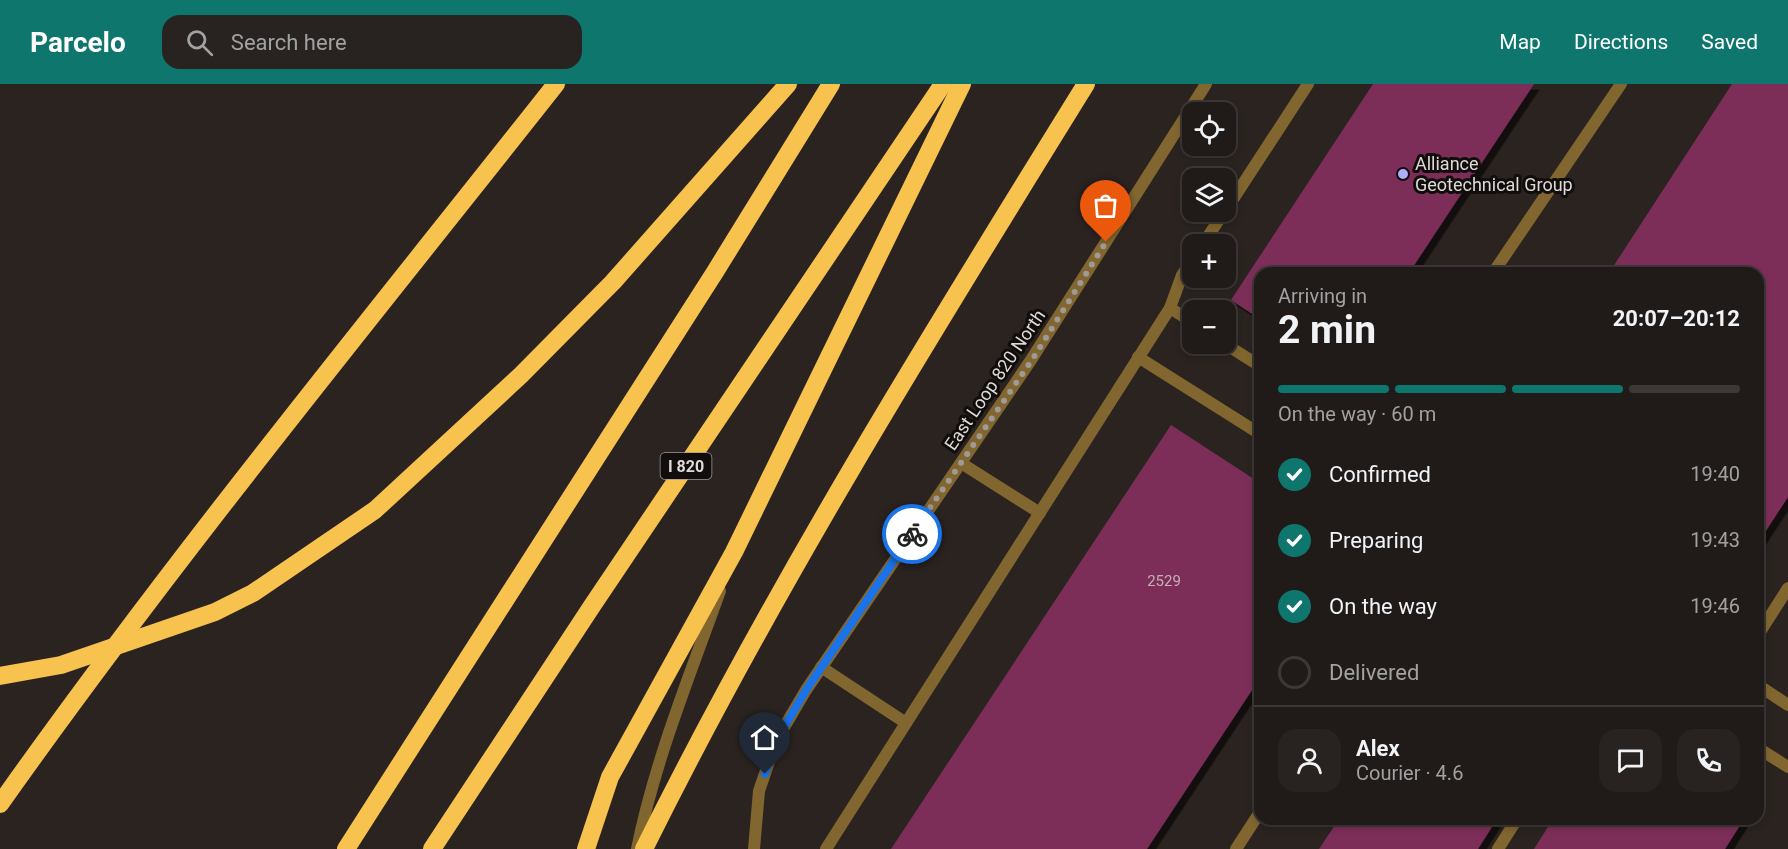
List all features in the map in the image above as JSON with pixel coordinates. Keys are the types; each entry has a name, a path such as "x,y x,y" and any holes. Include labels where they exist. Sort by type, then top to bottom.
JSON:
{"highway":[{"path":"0,804 56,725 233,493 556,84"},
{"path":"0,676 61,665 215,612 253,593 375,510 521,375 614,282 788,84"},
{"path":"346,849 715,272 831,84"},
{"name":"I 820","path":"432,849 592,606 943,84"},
{"path":"586,849 610,777 734,552 962,84"},
{"path":"644,849 681,774 796,567 929,338 1086,84"}],"street":[{"name":"East Loop 820 North","path":"754,849 759,790 776,741 806,690 1032,360 1206,84"},
{"path":"1236,194 1308,84"},
{"path":"1496,267 1621,84"},
{"path":"826,849 1170,308 1182,275"},
{"path":"1170,308 1182,316"},
{"path":"1236,351 1254,362"},
{"path":"1138,357 1254,430"},
{"path":"961,463 1040,513"},
{"path":"637,849 655,778 734,552"},
{"path":"1764,626 1788,588"},
{"path":"821,667 906,723"},
{"path":"1764,690 1788,705"},
{"path":"1764,752 1788,767"},
{"path":"1236,849 1254,821"},
{"path":"1498,849 1513,825"}],"building":[{"path":"1373,84 1534,84 1413,267 1254,267 1254,315 1236,303 1236,300 1231,300"},
{"path":"1732,84 1788,84 1788,497 1764,534 1764,267 1613,267"},
{"path":"1171,425 1254,479 1254,687 1147,849 891,849"},
{"path":"1335,825 1493,825 1478,849 1319,849"},
{"path":"1549,825 1740,825 1725,849 1534,849"}],"way so far":[{"path":"912,534 1032,360 1106,242"}],"place":[{"name":"Alliance Geotechnical Group","path":"1403,174"}],"route":[{"path":"765,774 776,741 806,690 912,534"}]}
